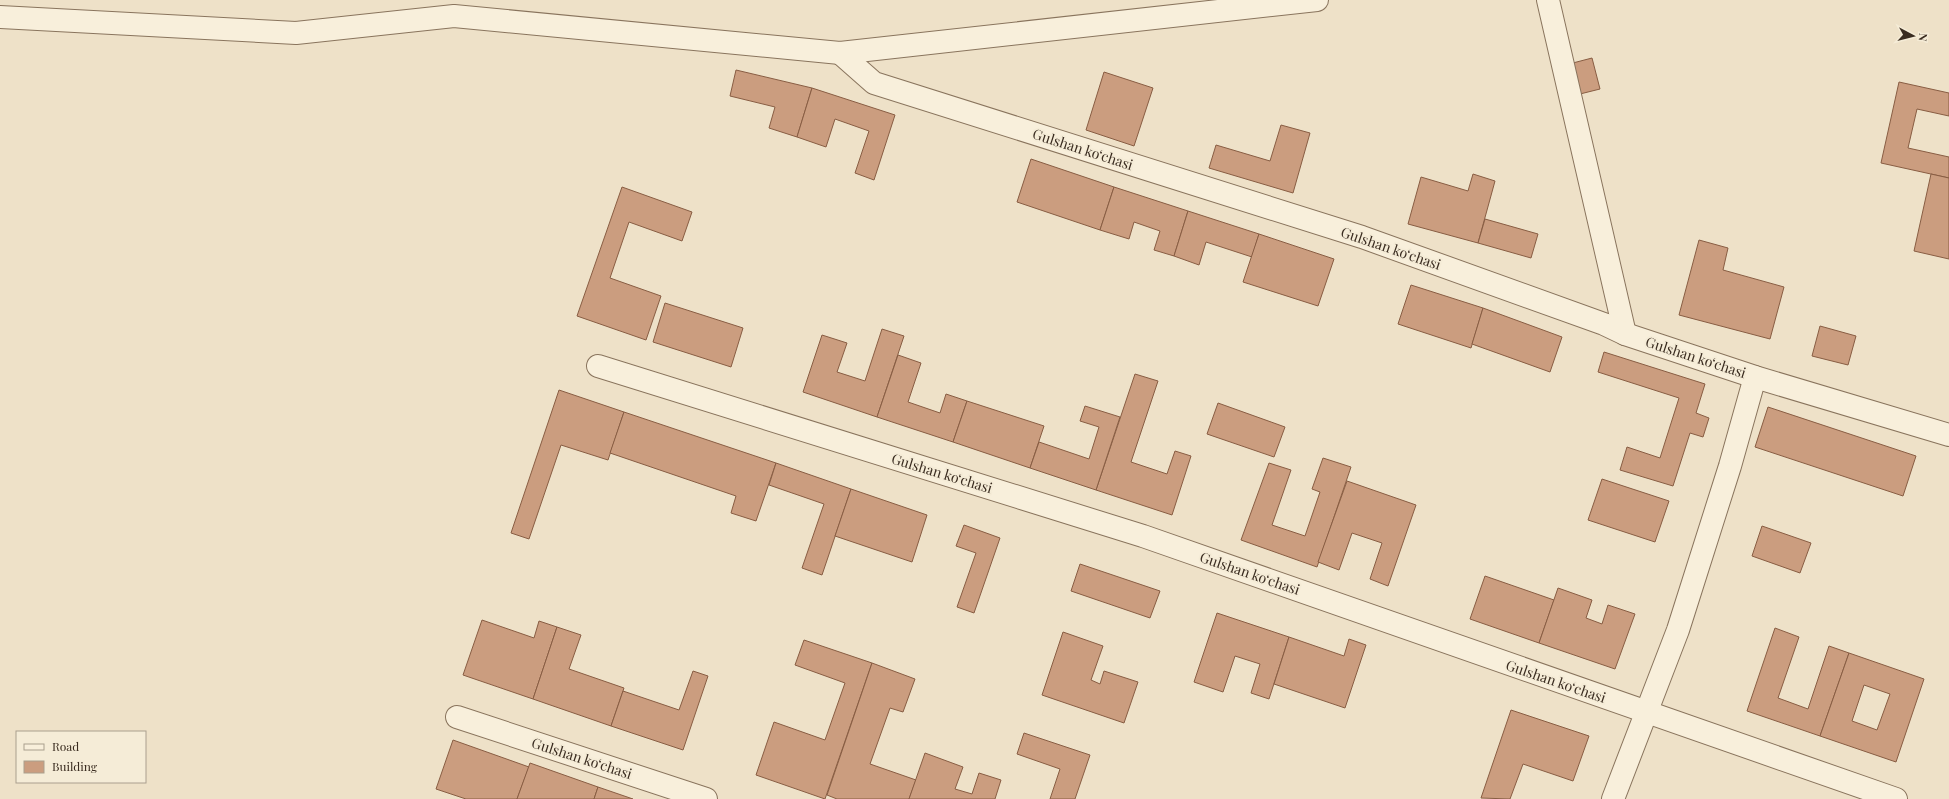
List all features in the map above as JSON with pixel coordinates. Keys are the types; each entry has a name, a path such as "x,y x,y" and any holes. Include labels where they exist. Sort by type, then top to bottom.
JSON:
{"street":[{"path":"0,16 296,33 454,16 840,53 1317,0"},
{"path":"1548,0 1625,334"},
{"name":"Gulshan koʻchasi","path":"840,53 874,83 1362,237 1596,322 1625,334 1755,377 1949,435"},
{"name":"Gulshan koʻchasi","path":"598,366 1143,536 1896,799"},
{"path":"1613,799 1678,630 1730,466 1755,377"},
{"name":"Gulshan koʻchasi","path":"457,716 706,799"}],"building":[{"path":"1592,58 1600,89 1576,95 1569,64"},
{"path":"736,70 812,88 797,137 769,128 775,107 730,96"},
{"path":"1104,72 1153,88 1134,146 1086,130"},
{"path":"1899,82 1949,93 1949,116 1917,109 1908,148 1949,157 1949,178 1881,163"},
{"path":"812,88 895,115 874,180 855,173 869,131 835,119 826,147 797,137"},
{"path":"1281,125 1310,133 1293,193 1209,168 1216,145 1270,161"},
{"path":"1031,159 1114,187 1100,230 1017,202"},
{"path":"1473,174 1495,181 1478,243 1408,224 1421,177 1468,191"},
{"path":"1931,174 1949,178 1949,259 1914,251"},
{"path":"622,187 692,212 682,241 629,222 610,278 661,296 646,340 577,316"},
{"path":"1114,187 1188,211 1174,256 1154,250 1160,231 1134,222 1129,239 1100,230"},
{"path":"1188,211 1259,234 1252,257 1206,242 1199,265 1174,256"},
{"path":"1485,219 1538,234 1531,258 1478,243"},
{"path":"1259,234 1334,259 1318,306 1243,282"},
{"path":"1699,240 1728,248 1723,270 1784,287 1770,339 1679,315"},
{"path":"1411,285 1483,308 1471,348 1398,324"},
{"path":"665,303 743,328 731,367 653,342"},
{"path":"1483,308 1562,337 1550,372 1472,344"},
{"path":"1820,326 1856,336 1848,365 1812,356"},
{"path":"882,329 904,336 877,417 803,392 822,335 847,343 837,372 865,381"},
{"path":"1604,352 1705,384 1696,413 1709,418 1703,437 1690,433 1673,486 1620,470 1627,447 1660,458 1679,398 1598,372"},
{"path":"898,355 921,363 908,402 940,413 946,394 967,401 953,442 877,417"},
{"path":"1135,374 1158,381 1131,462 1167,474 1175,451 1191,456 1172,515 1096,490"},
{"path":"559,390 624,412 608,460 561,445 529,539 511,533"},
{"path":"967,401 1044,426 1030,468 953,442"},
{"path":"1218,403 1285,427 1274,457 1207,434"},
{"path":"1085,406 1120,417 1096,490 1030,468 1039,442 1089,459 1099,427 1080,421"},
{"path":"1768,407 1916,456 1903,496 1755,447"},
{"path":"624,412 776,463 756,521 731,513 736,496 610,453"},
{"path":"1323,458 1351,467 1317,567 1241,540 1269,463 1291,470 1272,525 1305,536 1320,492 1312,489"},
{"path":"776,463 851,489 822,575 802,568 824,504 769,485"},
{"path":"1602,479 1669,501 1655,542 1588,520"},
{"path":"1347,481 1416,505 1388,586 1370,579 1382,543 1352,533 1339,570 1318,562"},
{"path":"851,489 927,515 912,562 835,536"},
{"path":"964,525 1000,538 974,613 957,607 976,553 956,546"},
{"path":"1762,526 1811,543 1800,573 1752,556"},
{"path":"1080,564 1160,591 1150,618 1071,591"},
{"path":"1485,576 1554,600 1539,643 1470,619"},
{"path":"1558,588 1592,600 1586,618 1602,624 1608,605 1635,614 1615,669 1539,643"},
{"path":"1217,613 1289,637 1269,699 1251,693 1260,664 1235,656 1223,692 1194,682"},
{"path":"482,620 534,638 539,621 557,627 533,699 463,675"},
{"path":"557,627 581,635 569,669 624,688 611,726 533,699"},
{"path":"1775,628 1799,637 1778,698 1808,709 1829,646 1849,653 1820,736 1747,711"},
{"path":"1063,632 1103,646 1091,680 1100,684 1104,671 1138,682 1124,723 1042,695"},
{"path":"1289,637 1344,656 1349,639 1366,645 1345,708 1274,684"},
{"path":"804,640 872,663 825,799 756,775 774,722 825,740 845,683 795,665"},
{"path":"1849,653 1924,679 1896,762 1820,736","holes":["1864,685 1890,694 1877,730 1852,721"]},
{"path":"872,663 915,679 903,712 890,708 870,764 916,780 909,799 837,799 827,795"},
{"path":"693,671 708,676 683,750 611,726 623,691 679,710"},
{"path":"1511,710 1589,736 1573,781 1523,764 1510,799 1481,798"},
{"path":"1024,733 1090,755 1075,799 1050,799 1060,769 1017,754"},
{"path":"453,740 529,767 517,799 466,799 436,789"},
{"path":"925,753 963,767 955,789 972,794 979,773 1001,780 995,799 909,799"},
{"path":"530,763 598,787 594,799 517,799"},
{"path":"598,787 633,799 594,799"}]}
